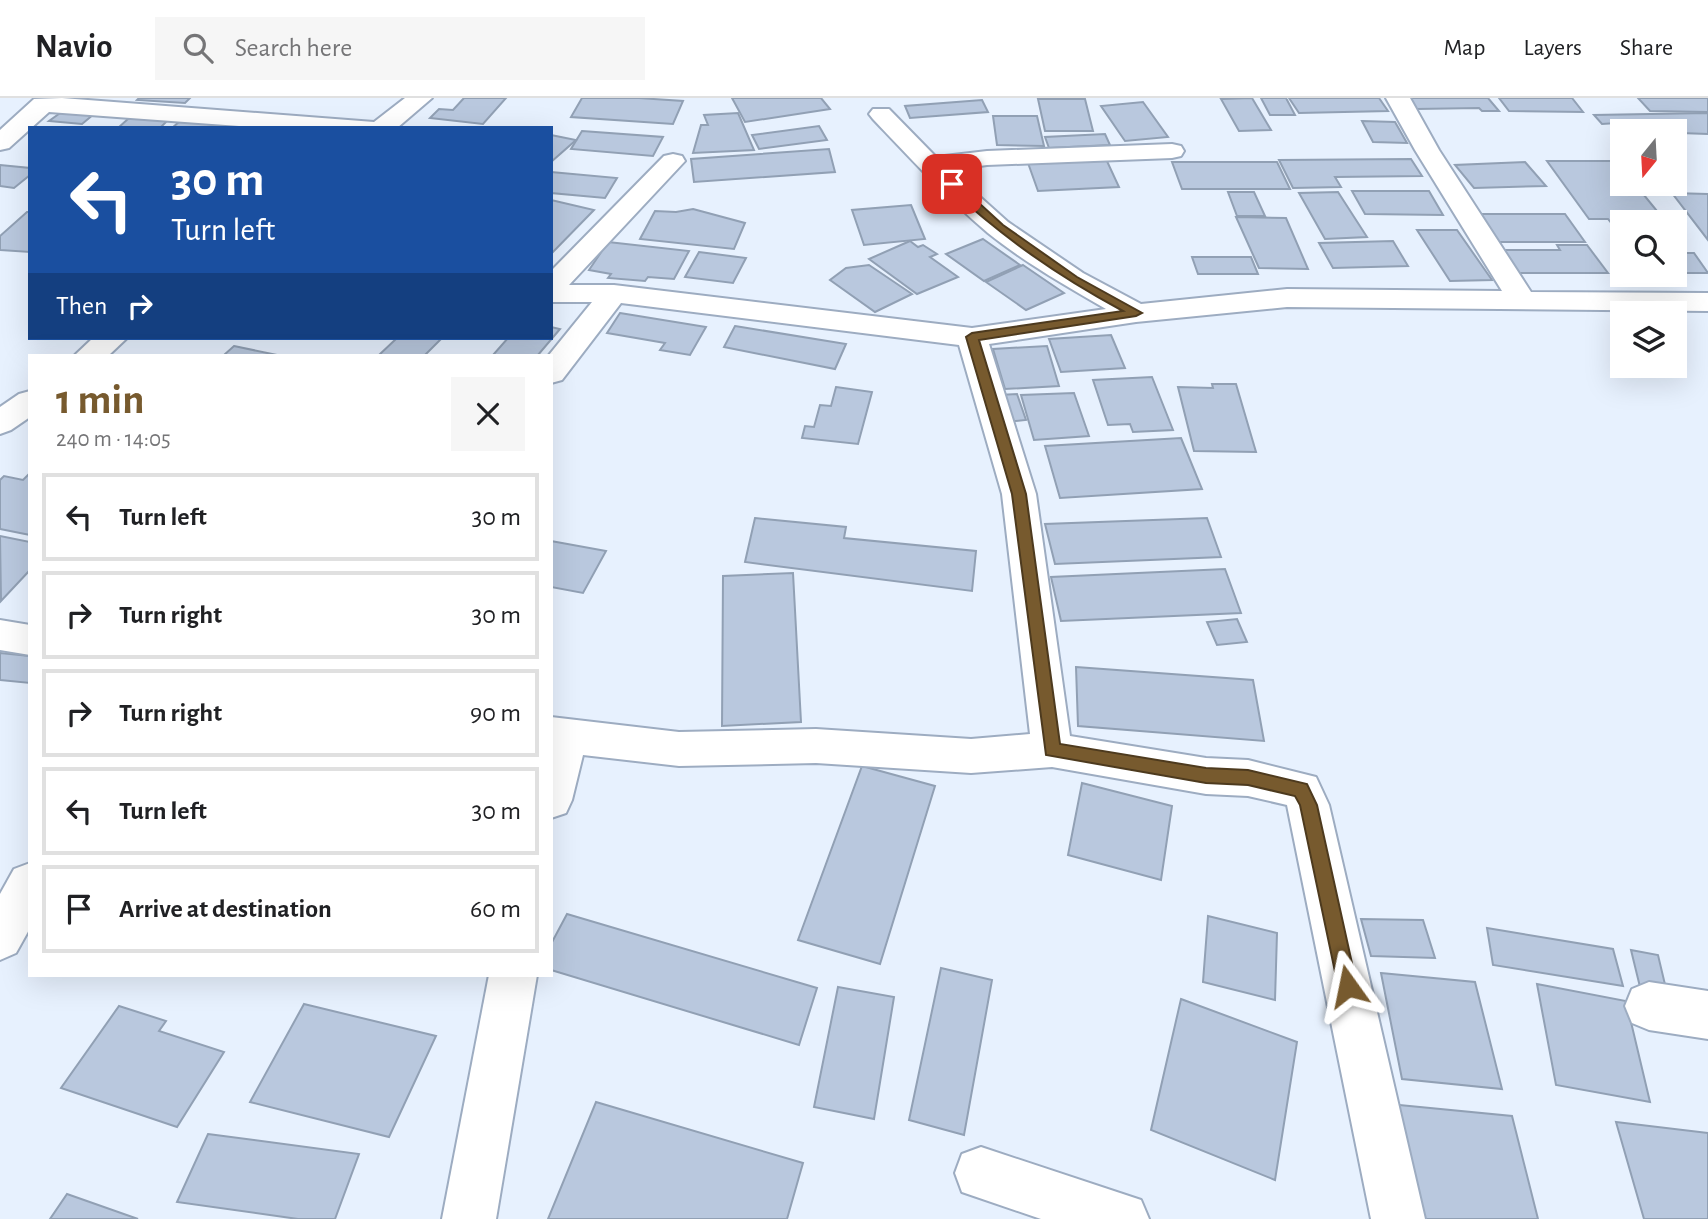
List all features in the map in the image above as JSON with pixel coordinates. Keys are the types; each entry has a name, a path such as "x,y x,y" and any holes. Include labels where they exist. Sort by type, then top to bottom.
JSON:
{"street":[{"path":"385,126 421,98"},
{"path":"1398,98 1427,150 1522,300"},
{"path":"0,143 46,101 344,126"},
{"path":"881,114 930,165 999,228 1073,279 1136,313"},
{"path":"930,165 987,158 1172,150"},
{"path":"553,285 673,161"},
{"path":"553,293 614,295 972,337 1136,313 1287,298 1708,302"},
{"path":"553,371 614,295"},
{"path":"972,337 1019,494 1052,750"},
{"path":"91,354 110,340"},
{"path":"0,423 28,402"},
{"path":"0,635 28,640"},
{"path":"553,784 559,735 679,749 816,746 971,756 1052,750 1206,776 1248,778 1301,790 1308,805 1398,1219"},
{"path":"0,938 28,887"},
{"path":"469,1219 513,977"},
{"path":"1649,1006 1708,1015"},
{"path":"981,1173 1122,1219"}],"building":[{"path":"190,98 185,103 137,100"},
{"path":"464,98 506,98 483,124 430,118 439,109 453,110"},
{"path":"582,98 683,101 673,124 571,117"},
{"path":"732,98 821,98 830,109 745,122"},
{"path":"1252,98 1271,130 1239,131 1221,99"},
{"path":"1261,98 1286,98 1295,115 1270,115"},
{"path":"1289,98 1379,98 1388,111 1299,113"},
{"path":"1408,98 1488,98 1499,111 1482,111 1479,108 1416,109"},
{"path":"1499,98 1572,98 1583,112 1509,111"},
{"path":"1638,98 1708,98 1708,112 1650,111"},
{"path":"1038,99 1085,99 1093,131 1045,131"},
{"path":"982,100 988,112 910,118 905,106"},
{"path":"1143,102 1168,137 1125,141 1101,106"},
{"path":"63,111 94,114 82,124 49,121"},
{"path":"738,113 754,150 693,153 701,125 708,125 704,115"},
{"path":"1708,113 1708,134 1687,133 1687,119 1610,119 1610,123 1602,124 1594,115"},
{"path":"993,116 1037,116 1044,146 997,145"},
{"path":"129,118 168,120 162,126 120,126"},
{"path":"180,121 225,126 174,126"},
{"path":"1362,121 1395,122 1407,143 1373,142"},
{"path":"819,126 827,140 759,149 752,135"},
{"path":"582,131 663,137 653,156 571,149"},
{"path":"1105,134 1110,145 1049,148 1045,137"},
{"path":"553,135 576,140 553,160"},
{"path":"829,149 835,172 694,182 691,159"},
{"path":"1106,159 1119,187 1038,191 1028,163"},
{"path":"1411,159 1422,176 1335,177 1341,187 1293,188 1279,160"},
{"path":"1547,161 1610,161 1610,196 1645,196 1656,210 1610,210 1610,222 1608,219 1589,219"},
{"path":"1172,162 1277,162 1290,189 1182,189"},
{"path":"1525,162 1546,186 1474,188 1455,165"},
{"path":"0,165 28,168 28,177 14,188 0,186"},
{"path":"553,172 617,178 605,198 553,193"},
{"path":"1352,191 1429,191 1443,215 1365,214"},
{"path":"1228,192 1254,192 1265,216 1237,216"},
{"path":"1338,192 1367,237 1325,239 1299,193"},
{"path":"1708,194 1708,240 1687,210 1674,196"},
{"path":"553,200 594,210 553,252"},
{"path":"911,205 925,239 864,245 852,210"},
{"path":"693,209 745,223 734,249 640,239 655,211 676,212"},
{"path":"28,212 28,252 0,250 0,236"},
{"path":"1475,214 1565,214 1585,242 1492,242"},
{"path":"1236,217 1286,218 1308,269 1259,268"},
{"path":"1417,230 1457,230 1492,280 1450,281"},
{"path":"983,239 1020,265 984,281 946,254"},
{"path":"910,241 937,254 930,257 958,277 917,294 869,259"},
{"path":"1393,241 1408,266 1333,268 1319,243"},
{"path":"608,242 689,251 674,279 648,277 645,281 608,278 611,274 589,270"},
{"path":"1557,245 1587,245 1608,273 1514,273 1498,250 1560,250"},
{"path":"699,252 746,258 733,283 685,277"},
{"path":"1687,253 1694,253 1708,273 1687,273"},
{"path":"1192,257 1251,257 1258,274 1198,274"},
{"path":"869,265 912,294 875,312 830,280 846,268"},
{"path":"1023,265 1064,293 1026,310 986,282"},
{"path":"620,313 706,327 690,355 660,350 665,343 607,333"},
{"path":"735,326 846,344 835,369 724,347"},
{"path":"553,327 560,329 553,337"},
{"path":"1111,335 1125,368 1061,372 1049,339"},
{"path":"395,340 440,340 426,354 380,354"},
{"path":"506,340 551,340 539,354 494,354"},
{"path":"234,346 272,354 225,354"},
{"path":"1047,346 1059,386 1005,389 993,349"},
{"path":"1152,377 1173,430 1133,432 1130,424 1108,425 1093,380"},
{"path":"1212,384 1236,384 1256,452 1194,451 1178,387 1213,388"},
{"path":"836,387 872,392 858,444 802,438 805,426 814,427 820,405 831,406"},
{"path":"1074,393 1089,436 1034,440 1021,395"},
{"path":"1017,394 1026,420 1007,422 999,395"},
{"path":"1181,438 1202,489 1060,498 1045,446"},
{"path":"28,475 28,535 0,529 0,480 4,476 23,480"},
{"path":"755,518 846,527 844,538 976,551 972,591 745,562"},
{"path":"1207,518 1221,557 1055,564 1045,524"},
{"path":"0,536 28,542 28,572 1,601"},
{"path":"553,541 606,551 583,593 553,587"},
{"path":"1225,569 1241,613 1061,621 1051,577"},
{"path":"793,573 801,722 722,726 723,576"},
{"path":"1237,619 1247,642 1217,645 1207,622"},
{"path":"0,653 28,656 28,683 0,680"},
{"path":"1076,667 1253,680 1264,741 1078,726"},
{"path":"862,766 935,786 880,964 798,940"},
{"path":"1082,783 1172,806 1161,880 1068,855"},
{"path":"567,914 817,988 799,1045 553,971 553,940"},
{"path":"1208,916 1277,933 1275,1000 1203,982"},
{"path":"1361,919 1423,920 1435,958 1371,956"},
{"path":"1487,928 1613,949 1623,986 1493,965"},
{"path":"1631,950 1658,955 1667,993 1640,987"},
{"path":"941,968 992,980 964,1135 909,1120"},
{"path":"1381,973 1475,982 1502,1089 1402,1079"},
{"path":"1537,984 1626,1001 1650,1102 1556,1085"},
{"path":"838,987 894,997 874,1119 814,1107"},
{"path":"1181,999 1297,1042 1275,1180 1151,1130"},
{"path":"304,1004 436,1036 389,1137 250,1102"},
{"path":"119,1006 166,1021 159,1031 224,1052 177,1127 61,1088"},
{"path":"596,1102 803,1163 787,1219 548,1219"},
{"path":"1389,1104 1512,1116 1538,1219 1412,1219"},
{"path":"1616,1122 1708,1133 1708,1219 1644,1219"},
{"path":"208,1134 359,1154 335,1219 298,1219 177,1202"},
{"path":"67,1194 138,1219 50,1219"}],"route":[{"path":"952,184 999,228 1073,279 1136,313 972,337 1019,494 1052,750 1206,776 1248,778 1301,790 1308,805 1348,986"}]}
